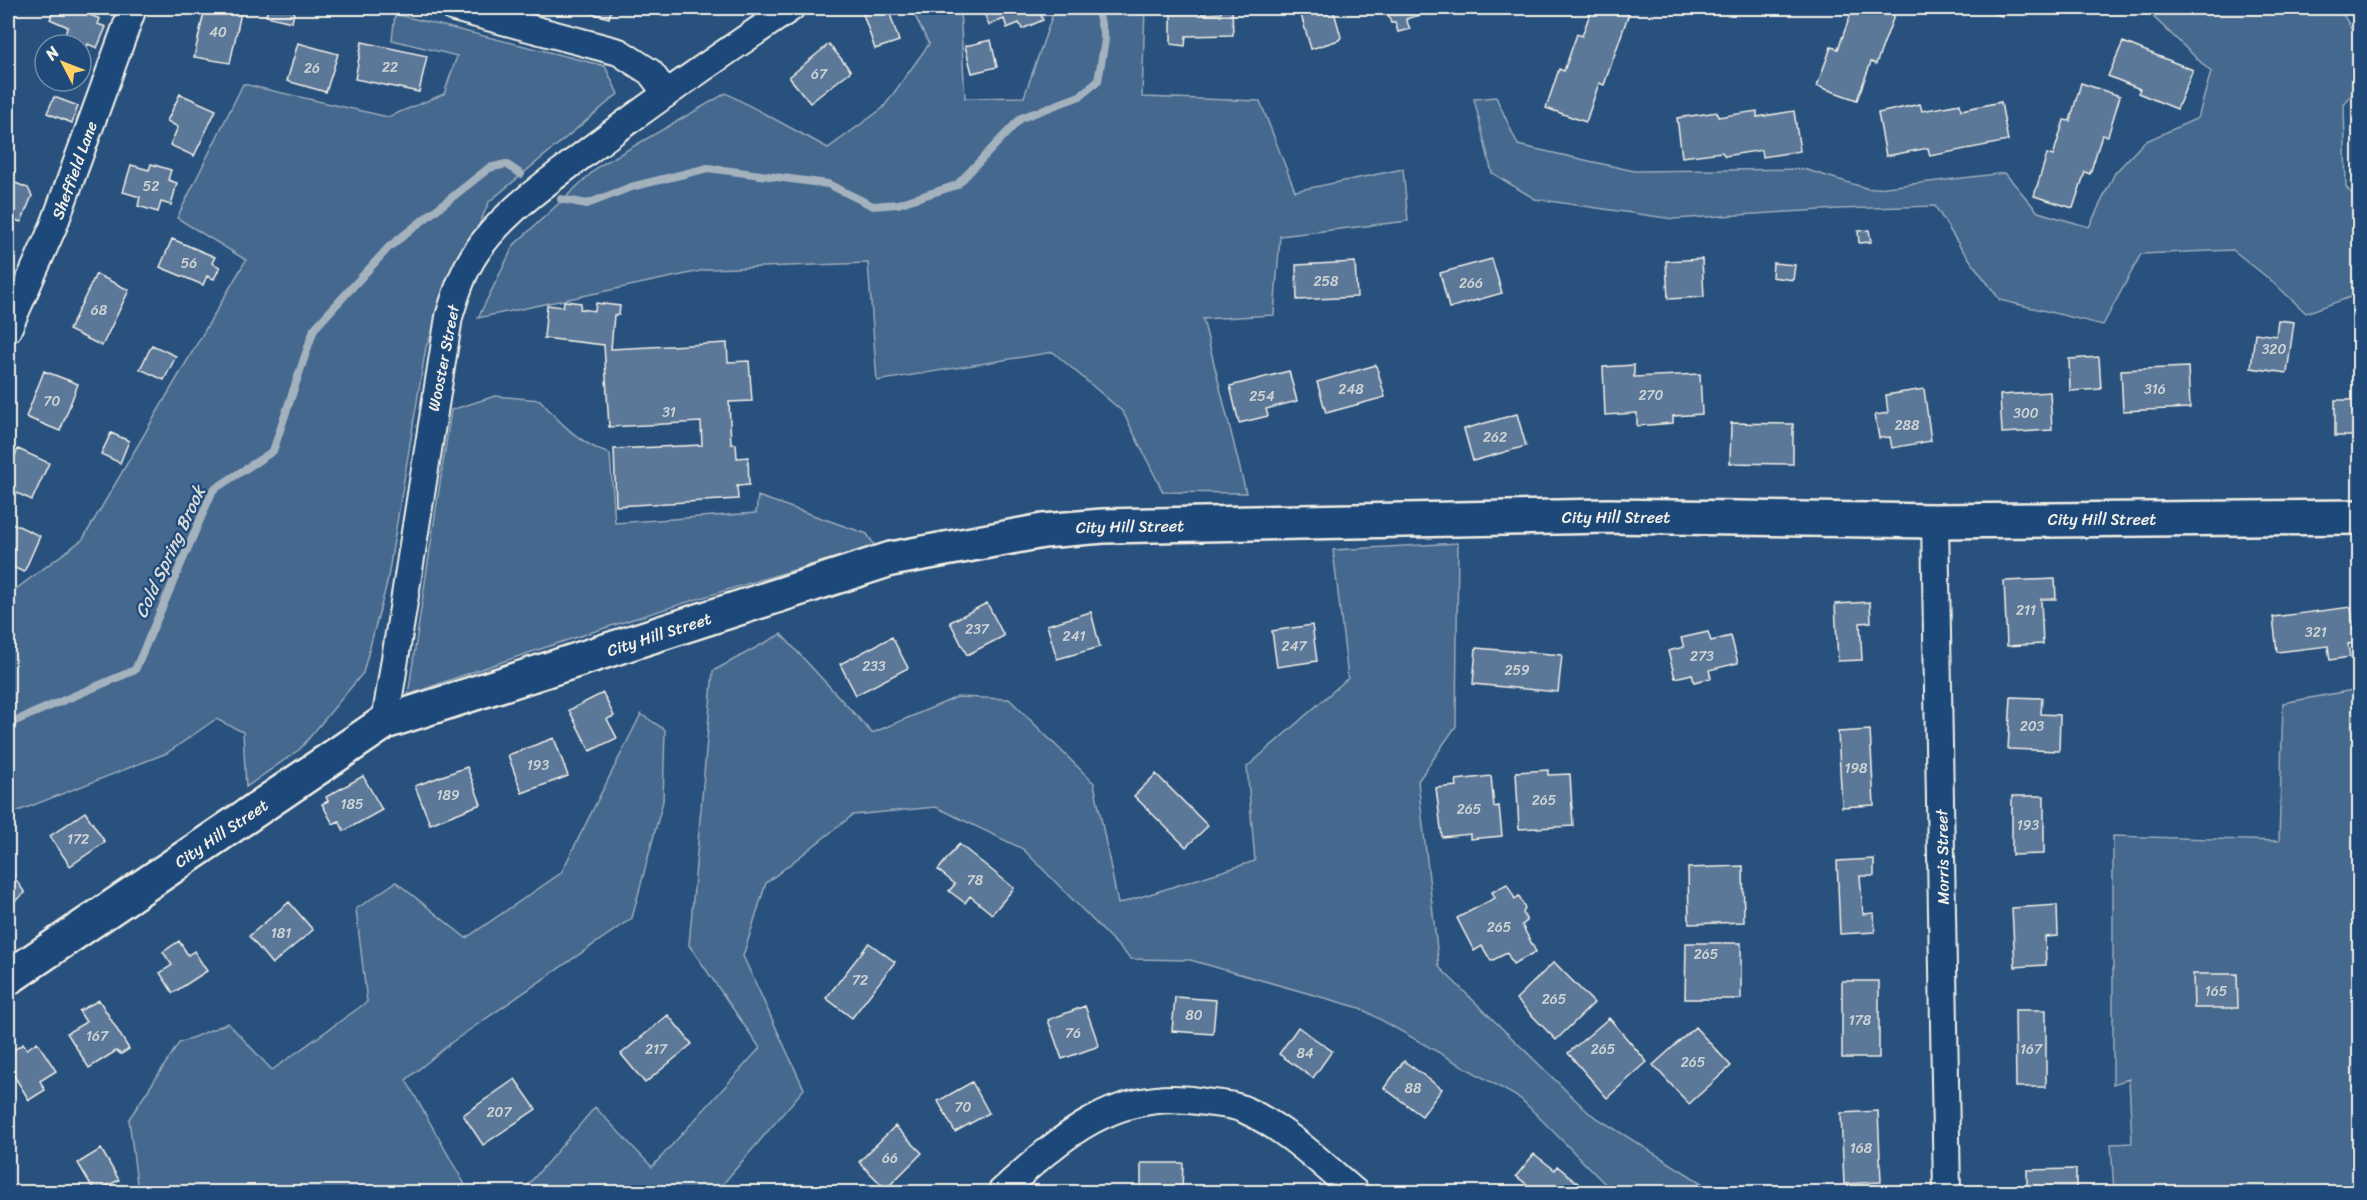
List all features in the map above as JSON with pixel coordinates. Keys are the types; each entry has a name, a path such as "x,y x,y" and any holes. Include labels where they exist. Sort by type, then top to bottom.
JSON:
{"street":[{"name":"Sheffield Lane","path":"8,329 54,225 133,8"},
{"path":"454,8 619,52 650,72 666,93"},
{"name":"Wooster Street","path":"385,722 449,317 460,281 482,245 524,202 666,93 791,8"},
{"name":"City Hill Street","path":"8,978 385,722 891,559 1064,528 1608,516 1935,520 2360,517"},
{"name":"Morris Street","path":"1935,520 1947,1192"},
{"path":"1001,1192 1058,1141 1112,1109 1164,1098 1182,1098 1244,1109 1286,1134 1355,1192"}],"shaded area":[{"path":"911,8 957,8 960,10 965,98 1024,97 1055,8 1145,8 1142,97 1260,101 1295,191 1403,169 1408,221 1280,236 1274,315 1203,319 1246,493 1163,492 1123,412 1053,352 877,381 868,263 710,269 478,318 514,245 599,166 726,93 828,148 883,108 929,44"},
{"path":"2144,8 2339,8 2360,42 2359,84 2344,105 2346,187 2359,202 2359,294 2306,313 2273,282 2233,250 2141,254 2103,325 2000,300 1961,248 1935,206 1838,209 1673,219 1535,199 1492,173 1474,99 1496,97 1518,145 1634,171 1804,169 1869,189 2005,173 2038,212 2089,227 2115,173 2144,142 2198,118 2211,72"},
{"path":"395,14 605,66 618,94 489,202 426,347 387,583 363,673 300,749 246,787 243,732 216,719 167,753 8,815 8,595 83,539 246,260 177,218 243,84 388,117 444,94 457,56 392,40"},
{"path":"495,396 540,400 563,425 580,439 610,454 615,523 756,513 758,496 867,534 875,546 640,617 408,695 451,410"},
{"path":"1458,543 1456,726 1418,781 1439,967 1589,1113 1716,1192 1609,1192 1610,1189 1521,1099 1360,1008 1190,960 1131,959 1023,849 936,807 853,815 766,883 743,956 804,1089 716,1192 522,1192 595,1107 652,1167 760,1048 689,945 713,671 781,634 872,733 957,697 1009,699 1094,783 1118,904 1255,861 1247,767 1348,678 1333,550"},
{"path":"2359,689 2359,1192 2114,1192 2111,1144 2132,1143 2129,1079 2113,1084 2113,836 2279,841 2283,703"},
{"path":"641,714 665,730 663,801 632,918 452,1042 406,1080 469,1192 138,1192 129,1119 179,1043 228,1023 272,1070 367,1002 356,909 396,882 466,938 561,873"}],"building":[{"path":"55,8 74,13 76,9 100,19 98,24 106,27 97,48 93,46 93,33 65,33 68,27 50,19"},
{"path":"205,8 242,8 230,63 194,57"},
{"path":"268,8 295,8 292,22 266,16"},
{"path":"574,8 612,8 609,18"},
{"path":"861,8 888,8 899,41 875,49"},
{"path":"982,8 1038,8 1043,20 1022,29 1019,23 1007,28 1004,19 989,25"},
{"path":"1171,8 1201,8 1202,14 1221,13 1222,8 1232,8 1233,35 1186,36 1185,46 1171,44"},
{"path":"1299,8 1333,8 1341,37 1339,40 1311,49"},
{"path":"1386,8 1418,8 1420,15 1406,19 1410,29 1398,32 1395,22 1391,23"},
{"path":"1592,8 1639,8 1637,12 1630,10 1604,85 1599,83 1586,122 1546,108 1559,69 1564,71 1577,34 1582,36"},
{"path":"1853,8 1897,8 1876,64 1871,62 1857,100 1817,86 1831,47 1838,49"},
{"path":"1979,8 2005,8 2002,16"},
{"path":"991,40 997,67 972,73 965,46"},
{"path":"362,42 427,56 419,92 355,79"},
{"path":"2123,42 2193,70 2177,109 2138,93 2140,89 2108,76"},
{"path":"298,43 338,54 326,92 287,81"},
{"path":"829,44 851,71 810,103 789,77"},
{"path":"2081,83 2120,96 2108,136 2102,135 2090,174 2085,172 2073,208 2034,196 2047,154 2053,156 2064,120 2070,121"},
{"path":"180,94 216,110 194,156 170,145 178,127 167,121"},
{"path":"54,97 78,106 72,123 47,113"},
{"path":"2001,102 2008,141 1930,156 1928,148 1886,156 1878,113 1920,104 1922,111 1960,104 1961,110"},
{"path":"1757,111 1757,117 1794,111 1800,151 1763,157 1762,150 1725,156 1722,152 1682,157 1677,118 1717,112 1718,117"},
{"path":"151,164 171,170 168,180 177,183 171,205 161,202 158,212 138,206 140,197 123,192 131,165 149,170"},
{"path":"8,180 28,188 32,196 21,222 12,219 8,229"},
{"path":"1869,230 1871,242 1859,243 1858,231"},
{"path":"172,239 215,257 212,263 220,267 214,279 207,276 203,285 160,267"},
{"path":"1492,259 1502,293 1449,308 1440,273"},
{"path":"1702,259 1704,297 1668,299 1666,261"},
{"path":"1355,262 1357,297 1297,300 1296,265"},
{"path":"1773,263 1795,265 1793,280 1772,277"},
{"path":"96,274 129,290 102,346 69,330"},
{"path":"564,301 581,303 580,309 595,311 596,303 620,306 619,315 614,315 611,349 727,343 728,362 749,361 752,401 729,402 731,444 736,444 737,458 748,457 749,485 737,486 738,499 616,506 614,449 702,445 701,422 609,427 604,345 544,338 547,305 563,307"},
{"path":"2278,320 2294,322 2287,373 2251,368 2255,333 2276,336"},
{"path":"152,345 176,356 164,380 140,369"},
{"path":"2099,357 2101,389 2070,391 2069,359"},
{"path":"1376,365 1385,397 1326,413 1317,382"},
{"path":"1634,365 1634,377 1700,374 1702,414 1673,416 1673,423 1637,426 1637,413 1605,415 1603,367"},
{"path":"2188,367 2190,408 2123,411 2121,370"},
{"path":"44,371 78,384 60,431 26,417"},
{"path":"1289,371 1297,401 1266,409 1268,416 1239,423 1230,386"},
{"path":"1924,389 1931,441 1892,448 1890,437 1879,438 1875,415 1888,413 1886,395"},
{"path":"2050,392 2052,430 2002,433 2000,395"},
{"path":"2335,400 2360,400 2360,436 2335,436"},
{"path":"1517,414 1526,446 1473,461 1464,429"},
{"path":"1731,423 1793,424 1793,464 1730,463"},
{"path":"111,433 129,441 120,463 101,454"},
{"path":"18,449 49,463 32,500 8,489 8,471"},
{"path":"8,521 40,536 24,572 8,565"},
{"path":"2055,579 2056,599 2041,599 2043,644 2007,646 2004,581"},
{"path":"1870,602 1871,622 1860,623 1862,660 1838,661 1835,604"},
{"path":"987,603 1004,636 967,655 950,622"},
{"path":"2351,607 2355,643 2348,644 2350,657 2330,660 2328,646 2277,652 2273,617"},
{"path":"1091,612 1100,647 1057,659 1047,625"},
{"path":"1312,625 1317,661 1277,667 1272,631"},
{"path":"1708,632 1711,641 1731,636 1738,663 1709,670 1711,678 1694,682 1692,674 1675,678 1668,651 1684,647 1681,638"},
{"path":"892,637 908,668 856,695 840,664"},
{"path":"1476,648 1562,655 1558,692 1473,684"},
{"path":"603,693 614,716 607,719 617,738 590,751 569,710"},
{"path":"2011,697 2042,698 2041,714 2060,715 2059,751 2008,749"},
{"path":"1870,730 1874,805 1842,807 1838,732"},
{"path":"554,738 568,776 522,793 508,755"},
{"path":"467,767 481,804 430,824 415,786"},
{"path":"1548,770 1548,775 1570,774 1573,826 1519,829 1516,772"},
{"path":"1156,774 1208,826 1186,847 1134,796"},
{"path":"363,776 382,810 344,831 339,821 333,824 322,804 328,801 326,797"},
{"path":"1491,776 1494,807 1499,806 1502,836 1470,839 1470,834 1442,837 1436,788 1457,786 1456,780"},
{"path":"2012,796 2044,796 2044,854 2012,855"},
{"path":"85,812 105,842 70,866 50,836"},
{"path":"959,844 1014,888 992,914 970,896 965,903 949,891 955,884 938,870"},
{"path":"1874,859 1874,876 1860,876 1863,914 1874,913 1875,932 1840,934 1837,861"},
{"path":"1743,866 1744,922 1689,924 1688,868"},
{"path":"8,868 25,893 8,906"},
{"path":"1507,884 1515,899 1519,896 1525,908 1523,913 1527,921 1522,925 1536,952 1513,964 1507,953 1491,961 1482,946 1474,951 1457,918 1495,898 1492,892"},
{"path":"289,902 313,930 272,964 249,936"},
{"path":"2057,905 2058,936 2045,937 2046,965 2015,967 2012,908"},
{"path":"179,941 188,955 194,951 207,971 173,993 160,973 172,965 163,952"},
{"path":"869,943 895,962 852,1018 826,998"},
{"path":"1686,943 1741,943 1741,999 1685,999"},
{"path":"1554,962 1594,1003 1556,1040 1516,999"},
{"path":"2193,974 2237,974 2238,1008 2194,1008"},
{"path":"1842,981 1879,981 1879,1058 1842,1058"},
{"path":"1175,997 1216,1000 1213,1034 1172,1031"},
{"path":"99,1000 129,1049 121,1054 116,1051 89,1068 67,1033 86,1022 79,1011"},
{"path":"1085,1006 1099,1046 1062,1059 1048,1020"},
{"path":"2015,1010 2046,1010 2046,1087 2016,1087"},
{"path":"668,1015 692,1044 645,1083 621,1054"},
{"path":"1609,1018 1647,1062 1607,1098 1568,1053"},
{"path":"1298,1027 1332,1051 1313,1078 1279,1054"},
{"path":"1695,1027 1731,1066 1689,1104 1653,1065"},
{"path":"37,1042 56,1071 40,1081 45,1090 29,1100 8,1066 8,1054 23,1044 27,1049"},
{"path":"1404,1061 1442,1089 1422,1116 1384,1088"},
{"path":"515,1079 536,1109 483,1145 463,1115"},
{"path":"972,1082 989,1113 955,1132 938,1101"},
{"path":"1878,1111 1881,1182 1844,1184 1841,1113"},
{"path":"895,1126 922,1153 886,1189 859,1162"},
{"path":"101,1149 119,1180 95,1192 78,1163"},
{"path":"1534,1154 1555,1170 1557,1166 1585,1189 1582,1192 1537,1192 1516,1176"},
{"path":"1141,1163 1183,1163 1182,1192 1141,1192"},
{"path":"2076,1169 2076,1192 2036,1192 2036,1188 2027,1188 2027,1170"}],"waterway":[{"name":"Cold Spring Brook","path":"561,199 587,204 631,187 708,168 828,184 873,206 898,204 957,185 1021,118 1080,96 1098,81 1105,40 1097,8"},
{"name":"Cold Spring Brook","path":"8,724 135,670 213,490 273,451 314,329 389,247 489,168 506,164 521,174"}]}
